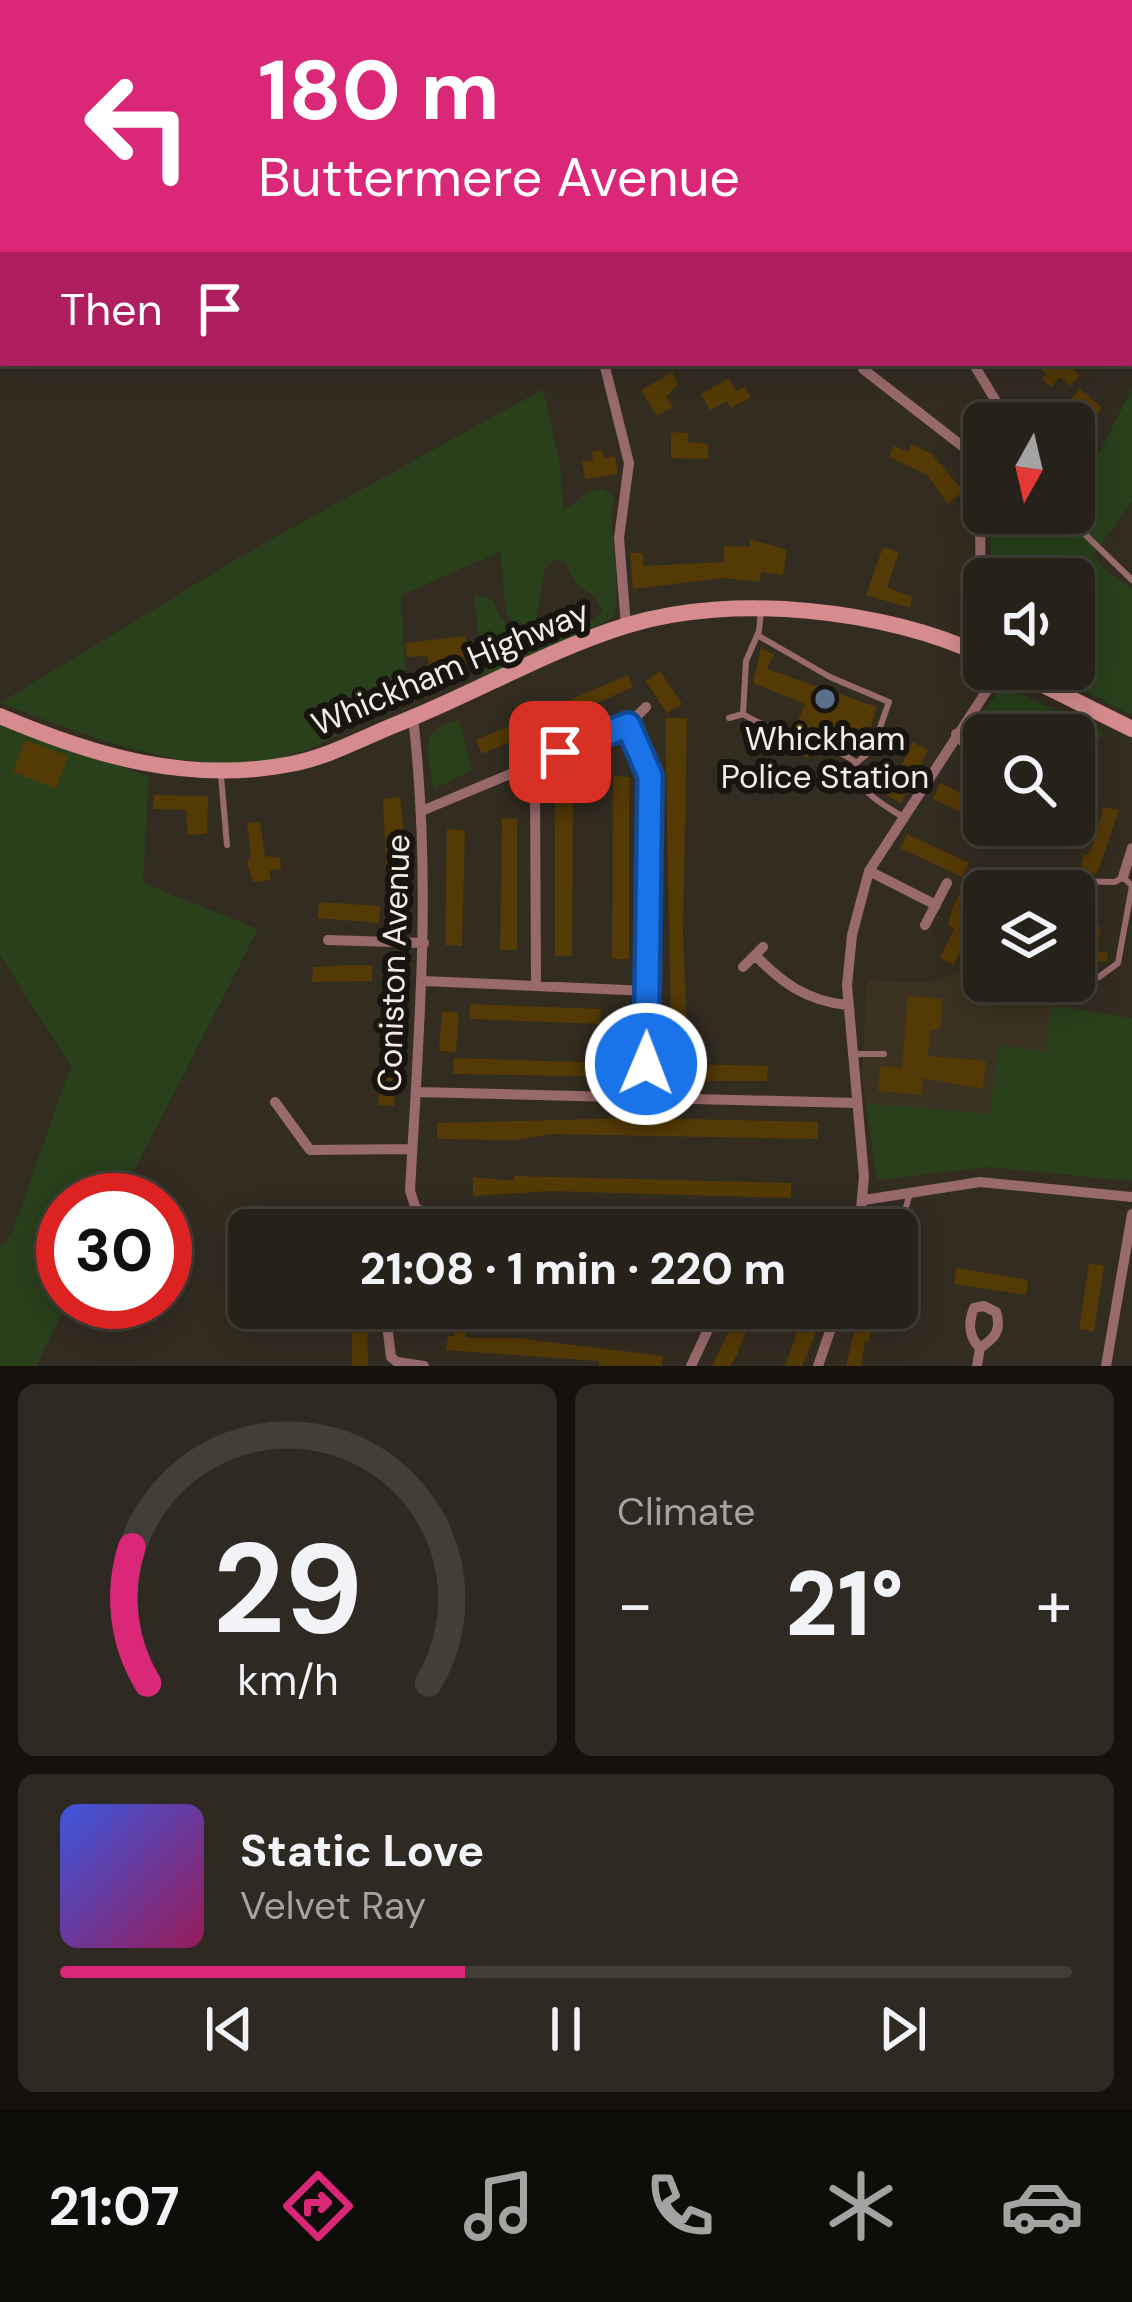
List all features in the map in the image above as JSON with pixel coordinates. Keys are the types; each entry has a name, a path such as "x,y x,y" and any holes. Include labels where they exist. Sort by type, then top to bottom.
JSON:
{"main road":[{"name":"Whickham Highway","path":"0,716 112,758 220,772 295,764 626,626 715,609 884,623 963,648"},
{"path":"1053,690 1132,729"}],"street":[{"path":"605,366 629,463 619,538 626,626"},
{"path":"975,366 997,402"},
{"path":"863,368 963,447"},
{"path":"862,1209 847,1005 852,935 868,871 986,690"},
{"path":"424,809 628,725 646,707"},
{"name":"Coniston Avenue","path":"413,717 424,809 424,981 410,1191 416,1209"},
{"path":"628,725 650,776 645,1100"},
{"path":"956,734 963,742"},
{"path":"526,766 535,788 536,986"},
{"path":"1123,878 1131,852"},
{"path":"868,871 936,905"},
{"path":"925,925 947,883"},
{"path":"328,940 424,943"},
{"path":"743,967 759,951 799,992 822,1002 847,1005"},
{"path":"424,981 647,991"},
{"path":"417,1092 856,1103"},
{"path":"275,1102 310,1150 412,1149"},
{"path":"863,1200 980,1182 1132,1197"},
{"path":"1106,1366 1132,1214"},
{"path":"388,1329 391,1357 424,1366"},
{"path":"691,1366 708,1329"},
{"path":"818,1366 831,1329"},
{"path":"977,1366 980,1348"}],"lane":[{"path":"1085,534 1132,580"},
{"path":"743,714 746,661 761,610"},
{"path":"757,635 830,677 889,702 872,749 856,763"},
{"path":"729,718 743,714 824,750 845,753 856,763 860,787 903,817"},
{"path":"220,772 227,845"},
{"path":"1095,882 1123,878 1132,886 1118,963 1095,978"},
{"path":"850,1054 884,1054"},
{"path":"905,1209 911,1190"}],"shaded area":[{"path":"963,975 963,1002 1038,1002 1132,1018 1132,1181 987,1167 877,1180 862,1078 867,981 930,982"}],"green space":[{"path":"543,389 561,469 563,511 589,492 602,489 614,495 613,618 483,680 474,594 491,599 508,625 523,633 577,627 603,611 594,596 577,585 565,562 553,560 544,570 536,622 521,627 513,624 506,611 500,552 401,595 407,704 311,748 260,761 184,760 146,752 0,703 245,554"},
{"path":"1132,389 1132,501 1093,555 1132,589 1132,715 1083,690 1095,690 1095,558 990,558 991,534 1095,534 1095,461"},
{"path":"1000,690 1012,690 1064,714 981,714"},
{"path":"459,720 472,770 434,789 430,737 445,724"},
{"path":"0,721 149,777 143,883 258,929 133,1173 36,1173 36,1329 54,1329 36,1366 0,1366 0,1247 11,1235 71,1066 0,955"},
{"path":"1051,1006 1132,1018 1132,1181 987,1167 877,1180 866,1103 990,1114 999,1045 1046,1052"}],"building":[{"path":"1038,366 1074,366 1080,375 1070,386 1060,377 1051,387 1042,379 1047,374"},
{"path":"672,372 678,384 666,397 673,407 657,416 641,390"},
{"path":"729,378 736,391 745,386 751,397 731,408 727,401 710,410 701,394"},
{"path":"1080,389 1102,408 1095,416 1095,402 1069,402"},
{"path":"671,432 688,433 688,442 708,444 708,459 671,458"},
{"path":"911,444 932,454 963,491 948,504 927,475 889,457 894,446 908,452"},
{"path":"602,450 604,458 615,456 618,474 585,479 582,462 593,460 592,452"},
{"path":"750,539 787,550 783,575 761,572 760,582 722,578 633,589 630,553 643,553 643,566 724,562 724,546 749,547"},
{"path":"883,547 899,552 887,587 912,597 910,608 866,595"},
{"path":"466,636 469,663 453,664 455,684 446,685 444,665 429,667 428,656 407,657 405,643"},
{"name":"Whickham Police Station","path":"761,648 774,654 767,669 877,707 867,738 852,731 848,740 829,732 826,739 795,728 805,704 753,683"},
{"path":"660,671 682,704 667,713 646,681"},
{"path":"628,675 633,687 482,754 476,740"},
{"path":"665,718 687,718 683,931 688,1064 768,1066 767,1081 672,1081"},
{"path":"744,723 811,750 808,758 740,735"},
{"path":"25,740 68,756 56,789 13,772"},
{"path":"913,742 928,750 901,803 886,795"},
{"path":"603,755 610,770 572,786 566,772"},
{"path":"613,776 629,777 629,959 612,959"},
{"path":"940,783 963,794 963,813 933,799"},
{"path":"555,790 573,790 572,956 555,956"},
{"path":"154,795 208,796 207,834 188,835 186,810 153,809"},
{"path":"400,797 403,908 388,908 383,799"},
{"path":"1103,807 1119,810 1097,874 1080,870 1095,840"},
{"path":"502,818 517,819 517,950 500,950"},
{"path":"260,822 265,856 280,858 281,869 269,871 271,880 253,882 247,862 251,857 247,823"},
{"path":"447,829 465,830 462,946 445,945"},
{"path":"907,834 969,863 962,877 900,848"},
{"path":"963,887 963,946 954,965 940,958 954,929 948,925"},
{"path":"319,902 380,906 379,923 318,918"},
{"path":"1095,925 1100,926 1098,951 1108,953 1107,962 1095,961"},
{"path":"372,965 372,981 312,982 313,967"},
{"path":"908,996 942,999 940,1030 930,1029 928,1056 986,1061 983,1089 923,1078 921,1095 878,1091 880,1066 902,1068"},
{"path":"470,1004 601,1009 600,1024 469,1019"},
{"path":"384,1010 399,1011 394,1106 378,1105"},
{"path":"442,1011 459,1013 456,1052 439,1051"},
{"path":"612,1016 628,1016 628,1057 612,1057"},
{"path":"454,1058 614,1063 614,1077 453,1074"},
{"path":"635,1118 818,1122 818,1139 551,1134 515,1140 437,1139 437,1123"},
{"path":"514,1176 791,1183 791,1198 550,1191 473,1196 473,1177 514,1181"},
{"path":"1089,1263 1104,1266 1094,1332 1079,1329"},
{"path":"956,1268 1028,1280 1026,1295 954,1284"},
{"path":"352,1329 367,1329 368,1366 352,1366"},
{"path":"730,1329 747,1329 730,1366 712,1366"},
{"path":"798,1329 816,1329 802,1366 785,1366"},
{"path":"855,1329 871,1329 861,1366 846,1366"},
{"path":"454,1330 466,1331 466,1338 516,1338 663,1356 662,1366 599,1366 599,1361 446,1350"}],"place":[{"name":"Whickham Police Station","path":"825,699"}],"route":[{"path":"560,752 628,725 650,776 646,1064"}]}
